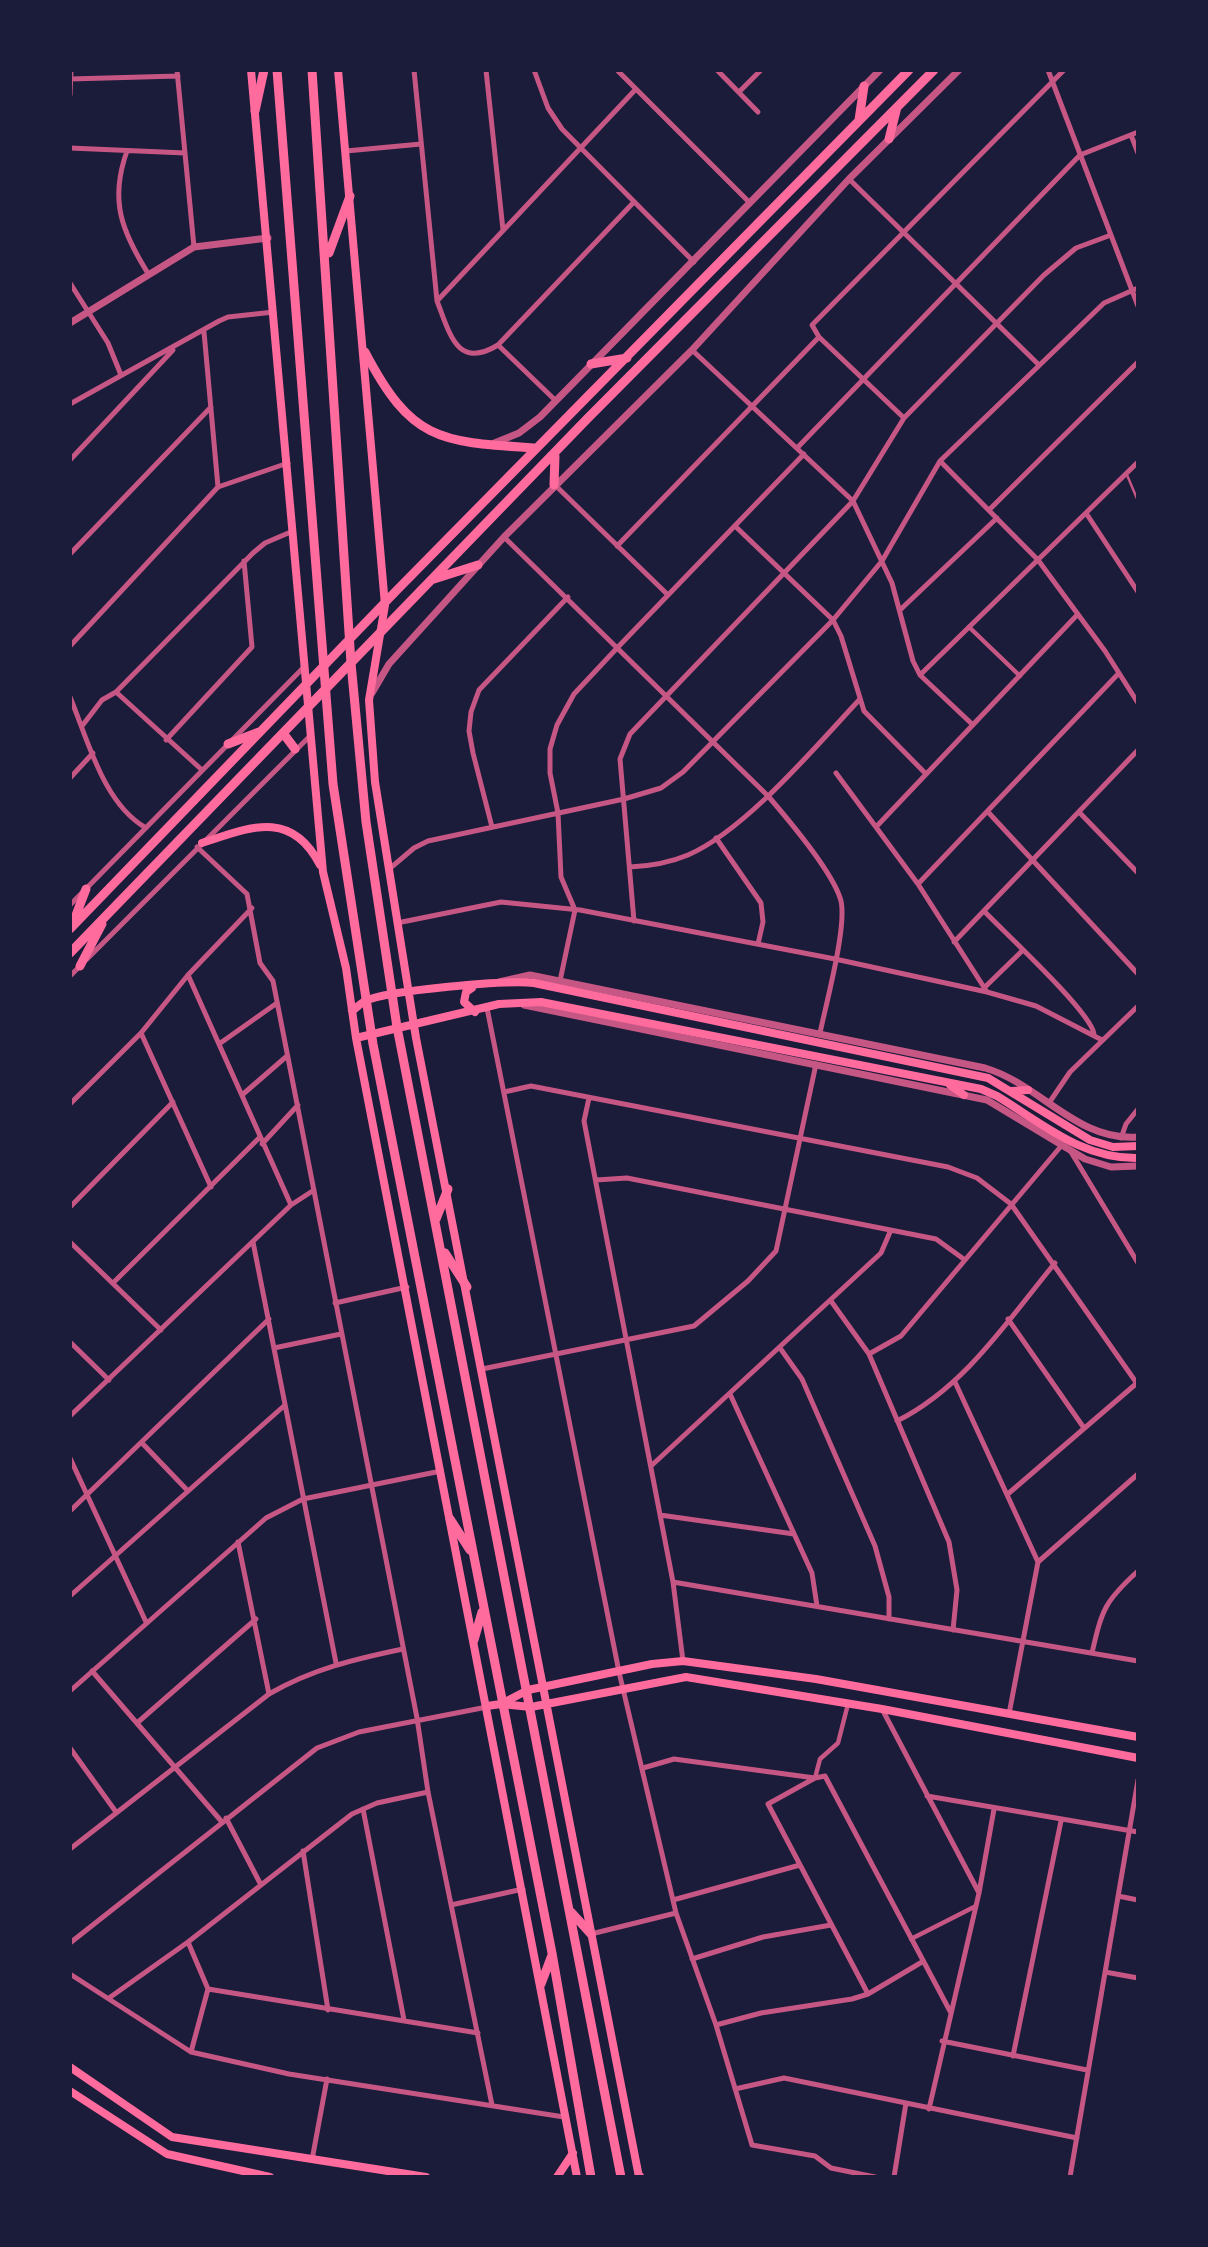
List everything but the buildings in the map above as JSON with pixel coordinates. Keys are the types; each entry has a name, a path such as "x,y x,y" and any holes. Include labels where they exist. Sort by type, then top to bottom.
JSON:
{"main road":[{"path":"251,70 323,872 346,968 356,1038 407,1287 577,2177"},
{"path":"256,111 264,70"},
{"path":"277,70 332,784 365,1000 482,1610 552,1953 591,2177"},
{"path":"312,70 327,257 351,663 366,822 384,925 397,1027 621,2177"},
{"path":"338,70 365,352 385,605 369,700 375,782 414,1024 640,2177"},
{"path":"71,928 536,448 629,358 909,70"},
{"path":"70,953 555,456 587,419 934,70"},
{"path":"859,120 864,86"},
{"path":"889,139 897,106"},
{"path":"327,257 350,196"},
{"path":"771,212 770,222 780,226"},
{"path":"365,352 385,390 418,426 448,439 536,448"},
{"path":"591,364 629,358"},
{"path":"576,409 587,412 587,419"},
{"path":"554,485 555,456"},
{"path":"432,580 478,565"},
{"path":"228,744 264,730"},
{"path":"283,733 295,749"},
{"path":"199,845 243,828 275,826 302,842 314,854 323,872"},
{"path":"71,928 86,889"},
{"path":"80,966 107,915"},
{"path":"352,1011 365,1000 409,992 474,987 497,982 534,983 971,1074 992,1080 1090,1140 1112,1147 1138,1146"},
{"path":"474,987 466,992 464,1002 470,1010 476,1012"},
{"path":"356,1038 371,1032 476,1012 506,1003 541,1002 945,1082 997,1096 1092,1153 1115,1158 1138,1158"},
{"path":"945,1082 964,1095"},
{"path":"1011,1091 1028,1090"},
{"path":"436,1221 448,1189"},
{"path":"441,1247 467,1287"},
{"path":"450,1519 472,1554"},
{"path":"474,1640 482,1610"},
{"path":"501,1704 528,1690 683,1661 709,1662 1138,1737"},
{"path":"487,1706 501,1704 531,1707 687,1677 882,1709 1138,1758"},
{"path":"569,1682 576,1688 573,1699"},
{"path":"571,1912 591,1934"},
{"path":"541,1984 552,1953"},
{"path":"70,2067 172,2137 426,2177"},
{"path":"70,2091 167,2154 270,2177"},
{"path":"557,2177 573,2153"}],"street":[{"path":"70,95 71,70"},
{"path":"414,70 437,301 447,328 458,346 467,354 484,354 498,345 633,203"},
{"path":"486,70 503,230"},
{"path":"534,70 548,108 579,148 694,262"},
{"path":"617,70 750,203"},
{"path":"716,70 758,112"},
{"path":"739,92 761,70"},
{"path":"492,444 519,433 556,401 880,70"},
{"path":"369,700 389,664 504,537 692,350 849,179 959,70"},
{"path":"1048,70 1111,235 1135,289 1138,306"},
{"path":"904,418 819,337 812,325 905,234 1064,70"},
{"path":"70,79 178,73 194,247"},
{"path":"437,301 635,90"},
{"path":"797,448 1080,155 1138,132"},
{"path":"1131,135 1138,153"},
{"path":"346,151 421,144"},
{"path":"70,148 185,153"},
{"path":"127,150 121,167 118,204 130,245 149,275"},
{"path":"849,179 1039,365"},
{"path":"634,921 620,759 624,743 666,694 785,575 853,501 904,418 997,322 1076,248 1111,235"},
{"path":"70,323 194,247 268,238"},
{"path":"70,283 108,343 121,375"},
{"path":"388,870 414,848 428,841 625,799 661,788 715,743 833,620 882,561 940,461 1104,303 1135,289"},
{"path":"70,404 228,317 274,312"},
{"path":"204,332 218,487"},
{"path":"617,546 819,337"},
{"path":"498,345 556,401"},
{"path":"70,460 177,346"},
{"path":"692,350 853,501 882,561 920,675 973,725"},
{"path":"989,510 1138,362"},
{"path":"70,554 211,407"},
{"path":"560,981 575,910 561,877 558,813 550,773 550,749 557,725 574,694 804,454"},
{"path":"940,461 1038,560 1138,703"},
{"path":"920,675 1138,462"},
{"path":"70,646 218,487 288,463"},
{"path":"554,485 668,595"},
{"path":"1086,513 1138,592"},
{"path":"900,610 998,518"},
{"path":"735,526 833,620 841,636 864,710 926,774"},
{"path":"82,726 102,701 116,692 244,561 265,543 293,531"},
{"path":"504,537 666,694 795,826 838,894 842,914 820,1033"},
{"path":"166,740 252,647 244,561"},
{"path":"492,827 471,742 471,712 479,690 568,597"},
{"path":"876,827 1078,614"},
{"path":"969,628 1020,676"},
{"path":"70,905 305,666"},
{"path":"918,884 1119,673"},
{"path":"116,692 202,771"},
{"path":"70,697 72,711 82,726 109,788 135,821 146,828"},
{"path":"630,867 657,865 689,855 716,838 768,796 860,699"},
{"path":"70,976 310,736"},
{"path":"954,942 1138,750"},
{"path":"70,778 93,753"},
{"path":"836,773 918,884 986,990"},
{"path":"988,812 1138,974"},
{"path":"1079,812 1138,873"},
{"path":"716,838 761,903 763,922 758,944"},
{"path":"199,845 244,889 252,908 260,963 273,981 417,1718 428,1792 492,2105"},
{"path":"397,923 501,902 575,910 986,990 1036,1006 1102,1040"},
{"path":"70,1104 141,1032 188,975 252,908"},
{"path":"984,911 1089,1021 1094,1034"},
{"path":"986,990 1022,951"},
{"path":"188,975 291,1205"},
{"path":"497,982 520,975 560,981 985,1068 1028,1090 1092,1130 1121,1138 1138,1137"},
{"path":"219,1044 277,1003"},
{"path":"506,1003 540,1007 816,1063 992,1102 1070,1150 1105,1166 1138,1166"},
{"path":"1049,1103 1070,1072 1138,1006"},
{"path":"487,1008 619,1672 676,1913 716,2025 752,2145 815,2156 831,2168 875,2177"},
{"path":"141,1032 211,1187"},
{"path":"242,1096 287,1056"},
{"path":"482,1369 694,1326 719,1307 776,1251 816,1063"},
{"path":"504,1092 531,1086 960,1171 992,1186 1011,1204 1055,1263 1137,1384 1009,1493"},
{"path":"589,1098 584,1121 673,1581 683,1661"},
{"path":"70,1207 173,1102"},
{"path":"113,1283 298,1105"},
{"path":"1121,1138 1126,1125 1138,1109"},
{"path":"869,1354 901,1336 1062,1145"},
{"path":"1070,1150 1138,1264"},
{"path":"596,1180 627,1178 785,1207 890,1232 936,1239 965,1260"},
{"path":"70,1416 291,1205 314,1190"},
{"path":"651,1466 881,1253 890,1232"},
{"path":"70,1242 161,1330"},
{"path":"253,1242 336,1663"},
{"path":"1129,1250 1138,1249"},
{"path":"897,1421 923,1408 956,1382 1055,1263"},
{"path":"335,1303 407,1287"},
{"path":"831,1301 869,1354 953,1554 957,1590 953,1630"},
{"path":"70,1511 269,1319"},
{"path":"1008,1319 1084,1429"},
{"path":"274,1348 341,1334"},
{"path":"70,1342 109,1380"},
{"path":"780,1348 802,1379 875,1546 887,1586 889,1619"},
{"path":"956,1382 1009,1493 1038,1562 1009,1714"},
{"path":"730,1394 812,1573 817,1606"},
{"path":"70,1596 285,1405"},
{"path":"142,1443 188,1491"},
{"path":"70,1458 146,1622"},
{"path":"70,1691 266,1518 303,1499 441,1471"},
{"path":"1038,1562 1138,1474"},
{"path":"660,1515 794,1534"},
{"path":"238,1542 256,1619 269,1694"},
{"path":"1092,1653 1104,1607 1138,1571"},
{"path":"673,1581 1138,1661"},
{"path":"138,1723 256,1619"},
{"path":"70,1849 269,1694 336,1663 403,1648"},
{"path":"92,1671 224,1820 261,1885"},
{"path":"815,1778 820,1759 838,1743 848,1704"},
{"path":"70,1943 317,1748 359,1732 417,1718 487,1706"},
{"path":"882,1709 979,1893"},
{"path":"70,1748 117,1812"},
{"path":"643,1768 674,1759 815,1778"},
{"path":"868,1994 768,1804 815,1778 825,1776 951,2013"},
{"path":"1070,2177 1138,1780"},
{"path":"109,1998 188,1942 303,1851 363,1809 377,1803 428,1792"},
{"path":"927,1796 1061,1821 1138,1832"},
{"path":"363,1809 404,2020"},
{"path":"929,2109 942,2040 951,2013 979,1893 995,1809"},
{"path":"1013,2056 1061,1821"},
{"path":"303,1851 328,2010"},
{"path":"673,1900 800,1865"},
{"path":"452,1905 523,1889"},
{"path":"1118,1896 1138,1900"},
{"path":"911,1939 976,1906"},
{"path":"591,1934 676,1913"},
{"path":"692,1959 764,1937 831,1925"},
{"path":"188,1942 208,1989 191,2052"},
{"path":"716,2025 868,1994 922,1962"},
{"path":"1105,1972 1138,1978"},
{"path":"70,1974 191,2052 327,2079 564,2117"},
{"path":"208,1989 478,2033"},
{"path":"942,2040 1087,2070"},
{"path":"735,2089 784,2078 1077,2138"},
{"path":"312,2160 327,2079"},
{"path":"894,2177 906,2103"}],"lane":[{"path":"1126,474 1138,501"}]}
